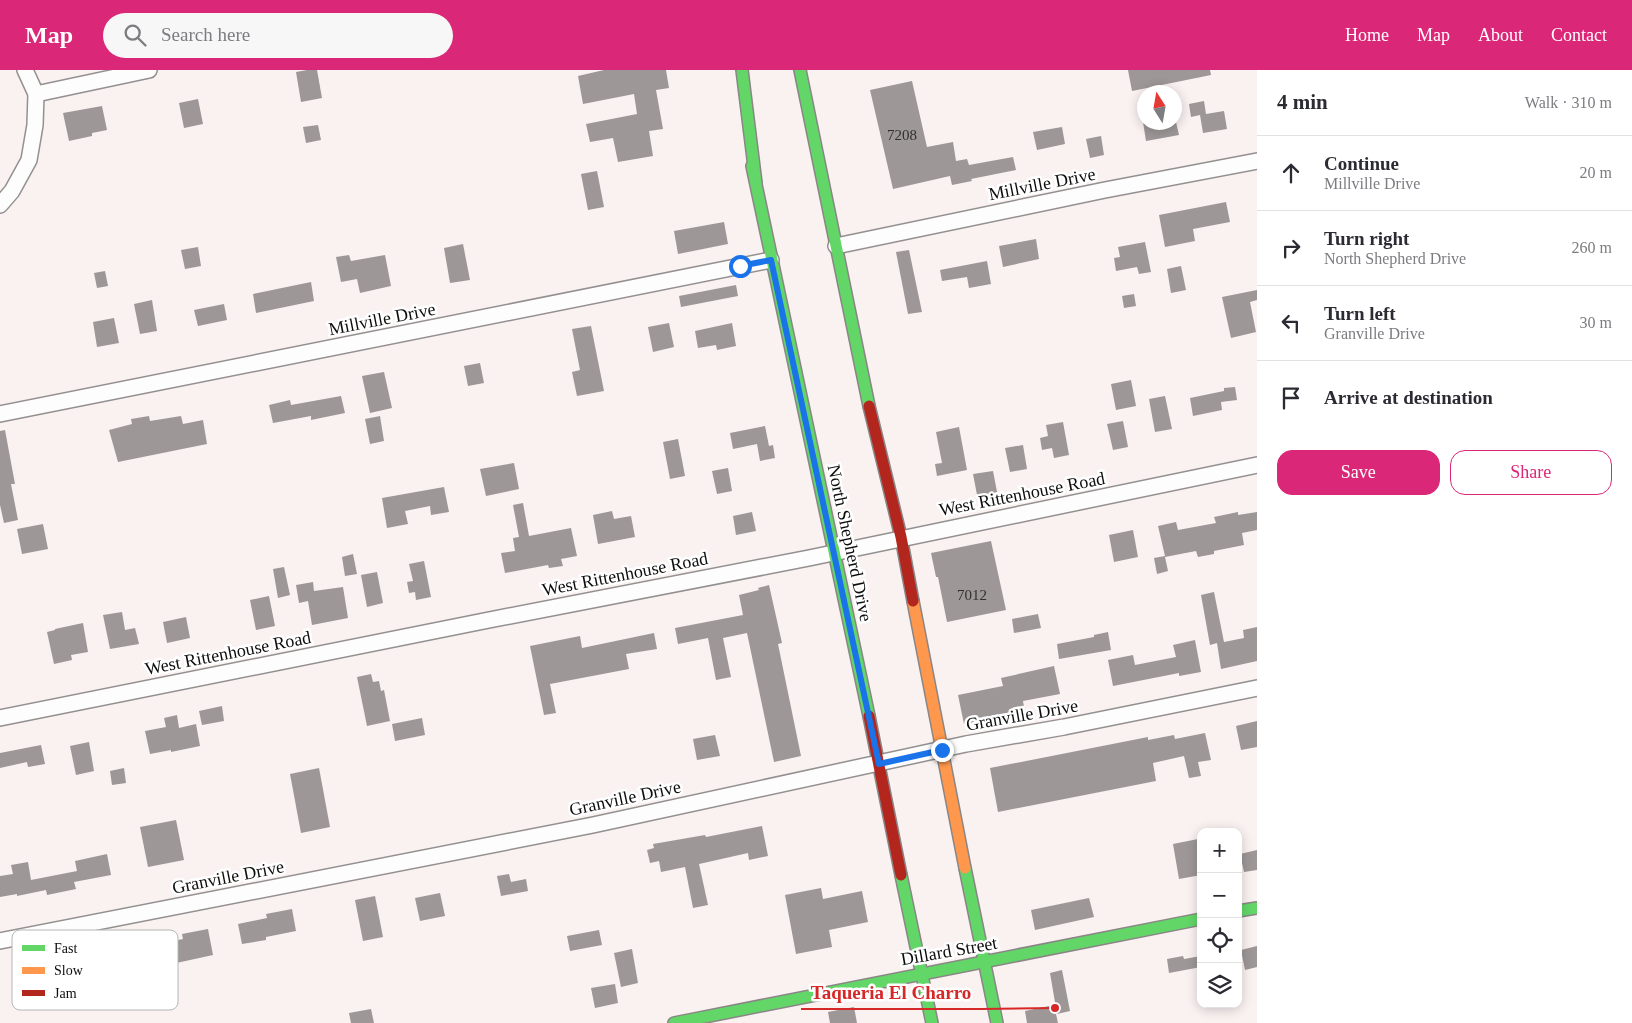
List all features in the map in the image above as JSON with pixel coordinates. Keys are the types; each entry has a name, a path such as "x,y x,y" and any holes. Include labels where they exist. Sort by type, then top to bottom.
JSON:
{"main road":[{"name":"North Shepherd Drive","path":"731,70 835,552 932,1023"},
{"path":"742,70 756,183"},
{"path":"800,70 869,405 901,538 997,1023"},
{"path":"1242,910 1257,908"},
{"name":"Dillard Street","path":"674,1023 922,974 984,964 1197,920"}],"street":[{"path":"0,205 12,191 29,160 36,125 36,94 25,70"},
{"path":"36,94 149,70"},
{"name":"Millville Drive","path":"836,246 1105,190 1257,161"},
{"name":"Millville Drive","path":"0,414 771,260"},
{"name":"West Rittenhouse Road","path":"0,718 835,552 1257,465"},
{"name":"Granville Drive","path":"56,930 593,825 942,750 1257,688"}],"building":[{"path":"317,70 322,98 301,102 296,72"},
{"path":"604,70 666,70 669,88 656,90 663,129 649,131 653,156 618,162 613,138 590,142 586,124 637,114 634,94 583,104 578,76"},
{"path":"1128,70 1210,70 1211,75 1162,85 1137,85 1137,90 1132,91"},
{"path":"912,81 927,147 953,142 956,161 967,159 969,165 1013,157 1016,170 971,179 972,181 952,185 950,176 893,189 870,90"},
{"path":"198,99 203,124 184,128 179,103"},
{"path":"1204,101 1206,114 1224,111 1227,129 1203,133 1200,115 1191,117 1189,104"},
{"path":"102,106 107,130 92,133 92,136 69,141 63,113"},
{"path":"318,125 321,140 306,143 303,127"},
{"path":"1062,127 1065,144 1037,150 1033,132"},
{"path":"1144,130 1178,130 1179,135 1146,141"},
{"path":"1101,136 1104,155 1090,158 1086,139"},
{"path":"597,171 604,207 588,210 581,174"},
{"path":"1226,202 1230,222 1193,229 1195,241 1165,247 1159,215"},
{"path":"724,222 728,244 678,254 674,231"},
{"path":"1036,239 1039,259 1003,267 999,246"},
{"path":"1145,242 1151,272 1139,274 1137,267 1116,271 1114,258 1120,257 1118,247"},
{"path":"463,244 470,280 450,283 444,248"},
{"path":"198,247 201,266 185,269 181,250"},
{"path":"909,250 922,312 908,314 896,252"},
{"path":"349,255 351,261 385,255 391,286 360,293 357,279 341,282 336,257"},
{"path":"987,261 991,284 969,288 967,277 942,281 940,270"},
{"path":"1181,266 1186,290 1171,293 1167,269"},
{"path":"105,271 108,286 97,288 94,273"},
{"path":"311,282 314,301 256,313 253,294"},
{"path":"736,285 738,296 681,307 679,296"},
{"path":"1257,290 1257,300 1250,302 1256,332 1231,338 1222,297"},
{"path":"1134,294 1136,306 1124,308 1122,296"},
{"path":"152,300 157,331 140,334 134,304"},
{"path":"224,304 227,320 198,326 194,310"},
{"path":"114,318 119,343 97,347 93,322"},
{"path":"669,323 674,347 653,352 648,327"},
{"path":"732,323 736,346 717,350 716,345 698,348 695,331"},
{"path":"591,326 604,391 577,396 572,372 580,370 572,329"},
{"path":"480,363 484,383 468,386 464,366"},
{"path":"384,372 392,408 370,413 362,376"},
{"path":"1131,380 1136,406 1116,410 1111,384"},
{"path":"1235,387 1237,400 1221,402 1222,410 1193,416 1190,398 1224,391 1224,388"},
{"path":"341,396 345,413 311,420 311,416 273,423 269,405 290,400 291,405"},
{"path":"1165,396 1172,429 1155,432 1149,399"},
{"path":"149,416 150,421 181,416 183,424 203,420 207,444 118,462 109,430 132,424 131,419"},
{"path":"380,416 384,441 370,444 365,419"},
{"path":"1123,421 1128,447 1113,450 1107,424"},
{"path":"1063,422 1069,455 1054,458 1052,448 1042,450 1040,438 1048,436 1046,425"},
{"path":"765,426 769,446 773,445 775,458 760,461 757,444 733,449 730,433"},
{"path":"959,427 967,470 937,476 935,464 942,463 936,432"},
{"path":"5,430 15,484 11,484 18,520 4,523 0,505 0,431"},
{"path":"678,439 685,476 670,479 663,442"},
{"path":"1023,445 1027,469 1010,472 1005,448"},
{"path":"514,463 519,489 486,496 480,469"},
{"path":"728,468 732,491 717,494 712,471"},
{"path":"993,471 998,497 978,500 973,474"},
{"path":"444,487 449,512 431,515 430,506 405,511 408,524 387,528 382,498"},
{"path":"523,503 529,536 571,528 577,556 561,559 563,566 549,568 548,565 505,573 501,553 515,551 513,538 519,537 513,505"},
{"path":"612,511 614,519 631,516 635,537 598,544 593,515"},
{"path":"752,512 756,531 736,535 733,516"},
{"path":"1238,512 1238,515 1257,512 1257,530 1242,533 1244,545 1214,551 1214,554 1198,557 1196,551 1165,557 1168,571 1157,574 1154,558 1165,556 1158,526 1176,522 1178,530 1216,523 1214,517"},
{"path":"43,524 48,549 22,554 17,529"},
{"path":"1133,530 1138,557 1114,562 1109,535"},
{"path":"991,541 1006,610 947,622 931,553"},
{"path":"353,554 357,574 345,576 342,557"},
{"path":"424,561 431,597 416,600 415,592 409,593 407,582 413,581 409,564"},
{"path":"284,567 290,595 278,598 273,569"},
{"path":"377,572 383,603 367,607 361,575"},
{"path":"313,582 314,591 343,587 348,618 312,625 308,601 299,603 296,585"},
{"path":"769,585 782,643 778,644 801,756 774,762 747,633 723,638 731,677 716,680 708,638 678,644 675,628 743,615 739,595 759,590 758,588"},
{"path":"1214,592 1224,642 1244,638 1243,630 1257,627 1257,661 1221,669 1217,643 1210,645 1201,595"},
{"path":"269,596 275,626 256,630 250,600"},
{"path":"122,612 125,630 135,628 139,644 110,649 103,615"},
{"path":"1038,614 1041,628 1014,633 1012,619"},
{"path":"186,617 190,638 167,643 163,622"},
{"path":"83,623 88,652 71,655 72,660 54,664 47,632"},
{"path":"1108,632 1111,650 1059,659 1057,644 1094,637 1094,635"},
{"path":"654,633 657,649 626,654 629,669 550,684 556,713 544,715 530,646 580,636 582,648"},
{"path":"1195,640 1201,672 1179,676 1179,673 1113,686 1108,660 1133,655 1135,665 1176,657 1173,645"},
{"path":"1054,666 1060,694 1023,701 1025,713 964,724 958,695 1003,686 1001,678"},
{"path":"371,674 373,682 379,681 381,691 384,690 390,721 367,726 357,677"},
{"path":"222,706 224,721 202,725 199,711"},
{"path":"177,715 179,728 196,724 200,746 150,754 145,731 166,727 164,718"},
{"path":"422,718 425,735 395,741 392,724"},
{"path":"1257,721 1257,747 1241,750 1236,726"},
{"path":"1205,733 1211,760 1198,762 1201,776 1189,778 1184,756 1153,763 1156,781 998,812 990,768 1148,737 1148,740 1174,735 1175,739"},
{"path":"715,735 720,756 697,760 693,739"},
{"path":"89,742 94,771 76,775 70,746"},
{"path":"41,745 45,764 28,767 27,762 0,768 0,753"},
{"path":"124,768 126,783 112,785 110,771"},
{"path":"319,768 330,827 301,833 290,774"},
{"path":"176,820 184,860 148,867 140,827"},
{"path":"762,826 768,856 749,860 748,853 699,864 708,905 693,908 685,867 661,872 659,861 650,863 647,850 654,848 653,844 705,835 706,837"},
{"path":"1197,839 1197,876 1179,879 1173,844"},
{"path":"1257,850 1257,870 1244,872 1242,854"},
{"path":"107,854 111,875 74,882 76,889 47,895 46,890 17,896 17,894 0,897 0,876 13,874 11,865 28,862 31,880 77,871 75,861"},
{"path":"509,874 511,882 526,879 528,891 501,896 497,876"},
{"path":"821,888 823,899 862,891 868,922 829,930 832,947 796,954 785,895"},
{"path":"440,893 445,916 420,921 415,898"},
{"path":"375,896 383,937 363,941 355,900"},
{"path":"1089,898 1094,917 1035,930 1031,910"},
{"path":"292,909 296,931 266,937 266,940 242,944 238,924 267,918 266,914"},
{"path":"208,929 213,955 178,963 178,940 183,939 182,934"},
{"path":"599,930 602,945 570,951 567,936"},
{"path":"1257,946 1257,967 1245,970 1242,950"},
{"path":"632,949 638,983 621,987 614,953"},
{"path":"1183,956 1184,959 1197,957 1197,968 1169,973 1167,959"},
{"path":"1062,970 1070,1011 1057,1014 1050,973"},
{"path":"615,984 618,1003 595,1008 591,988"},
{"path":"1054,1005 1058,1023 1027,1023 1025,1011"},
{"path":"854,1007 857,1023 830,1023 828,1012"},
{"path":"371,1009 374,1023 351,1023 349,1013"}],"traffic: fast":[{"path":"742,70 756,183"},
{"path":"800,70 869,406"},
{"path":"752,166 869,716"},
{"path":"965,868 997,1023"},
{"path":"901,875 932,1023"},
{"path":"1242,910 1257,908"},
{"path":"674,1023 1197,920"}],"traffic: slow":[{"path":"913,601 965,868"}],"traffic: jam":[{"path":"869,406 901,537 913,601"},
{"path":"869,716 901,875"}],"place":[{"name":"Taqueria El Charro","path":"1055,1008"}],"route":[{"path":"740,266 771,260 879,764 942,750"}]}
